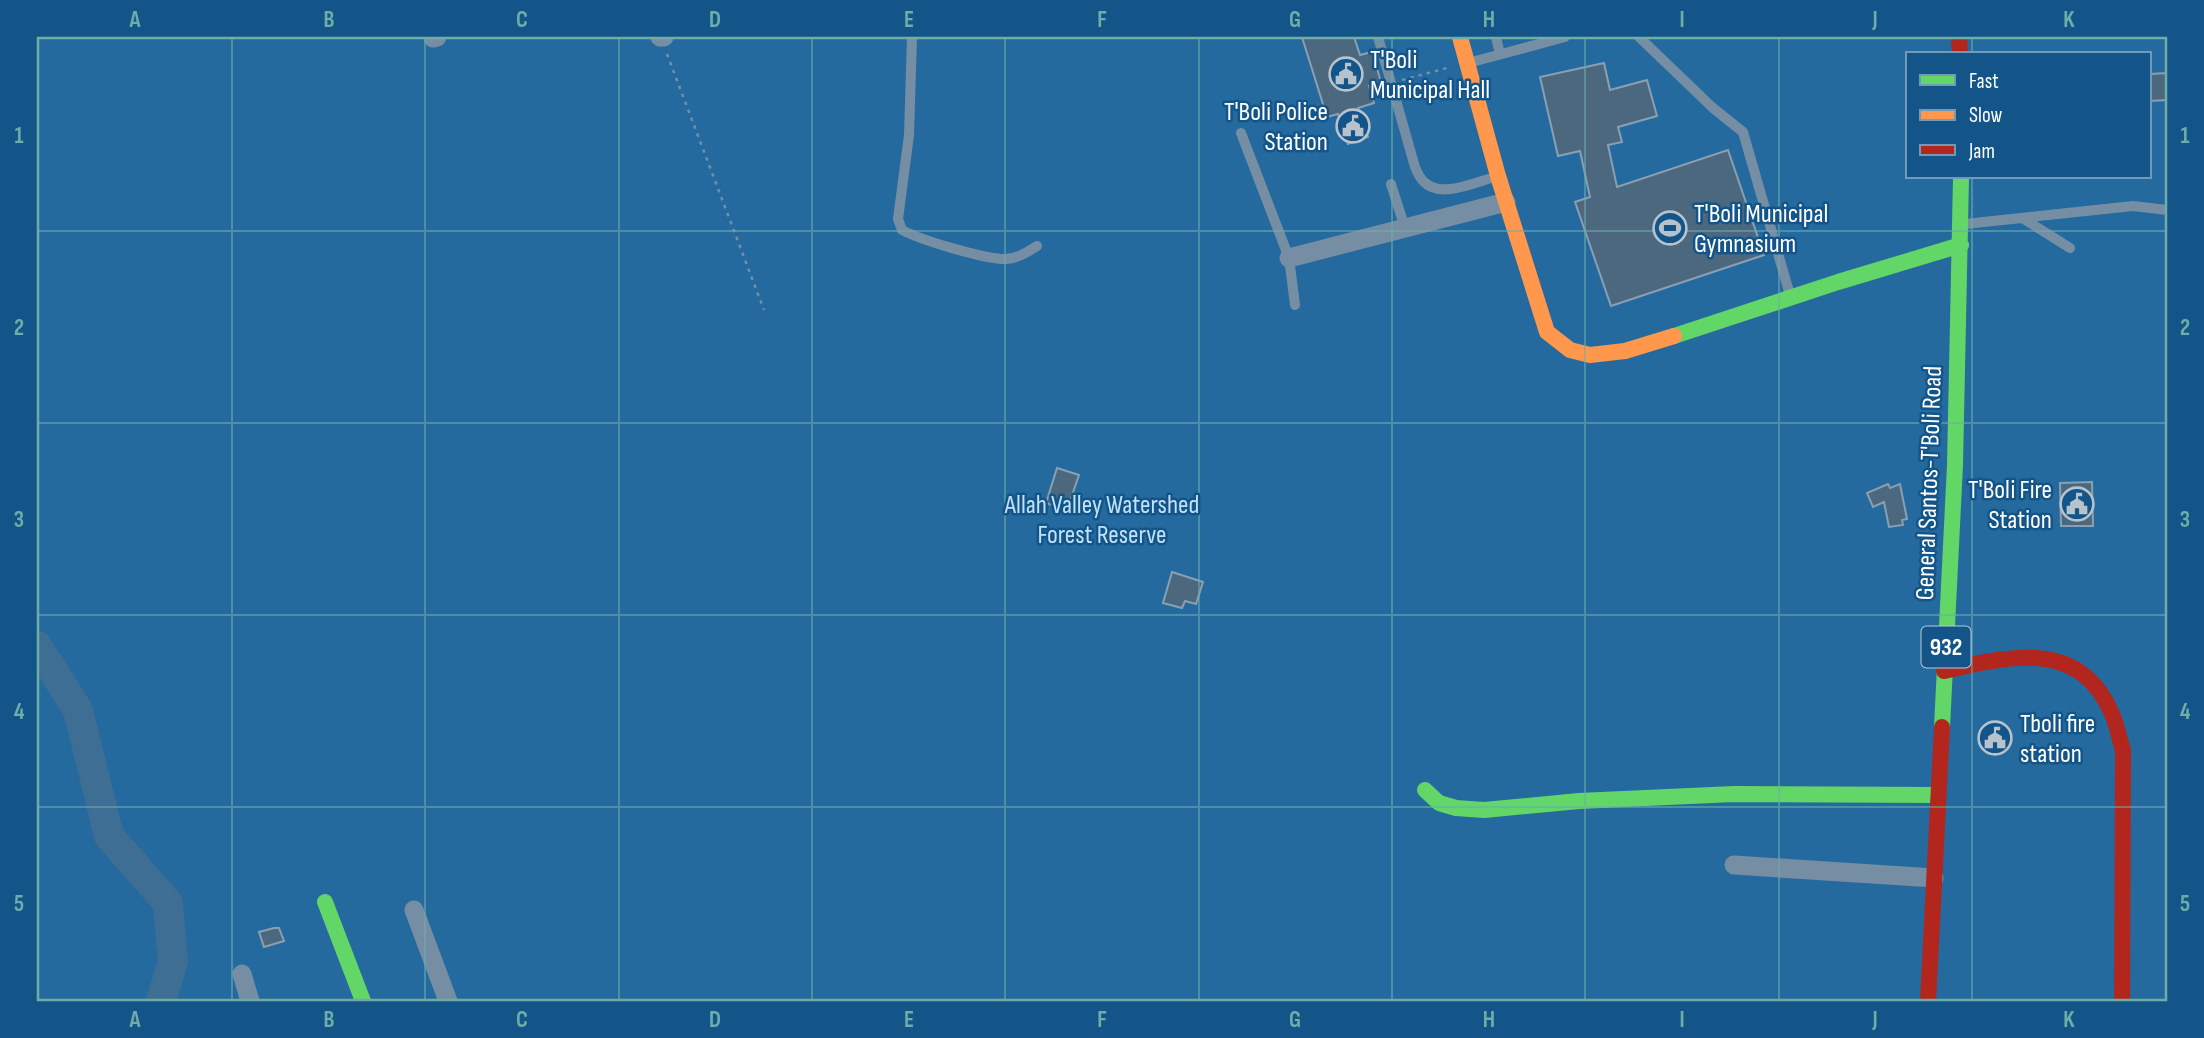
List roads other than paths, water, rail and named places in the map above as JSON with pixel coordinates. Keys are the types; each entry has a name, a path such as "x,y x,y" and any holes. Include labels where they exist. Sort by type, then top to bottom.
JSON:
{"street":[{"path":"1460,37 1497,176 1547,332 1570,351 1587,355 1618,353 1791,296 1961,245"},
{"name":"General Santos-T'Boli Road","path":"1928,1001 1955,466 1961,178"},
{"path":"1289,258 1506,202"},
{"path":"1944,671 2016,657 2043,657 2068,662 2084,674 2103,695 2116,721 2123,750 2122,1001"},
{"path":"1425,790 1439,803 1447,806 1484,810 1579,801 1734,794 1938,795"},
{"path":"1734,865 1934,878"},
{"path":"325,902 363,1001"},
{"path":"414,910 448,1001"},
{"path":"242,974 250,1001"}],"lane":[{"path":"912,37 909,135 898,219 902,230 972,253 1004,259 1021,256 1037,246"},
{"path":"1378,37 1415,167 1424,182 1434,188 1450,189 1497,176"},
{"path":"1496,37 1500,54"},
{"path":"1467,63 1565,37"},
{"path":"1639,37 1713,108 1743,132 1791,296"},
{"path":"1241,133 1289,258 1295,305"},
{"path":"1391,184 1405,228"},
{"path":"1961,224 2133,206 2167,210"},
{"path":"2024,218 2070,248"}],"waterway":[{"path":"37,646 78,710 109,836 168,903 173,961 161,1001"}],"place":[{"name":"T'Boli Municipal Hall","path":"1346,74"},
{"name":"T'Boli Police Station","path":"1353,126"},
{"name":"T'Boli Municipal Gymnasium","path":"1670,228"},
{"name":"T'Boli Fire Station","path":"2077,504"},
{"name":"Tboli fire station","path":"1995,738"}],"park label":[{"name":"Allah Valley Watershed Forest Reserve","path":"1102,519"}]}
